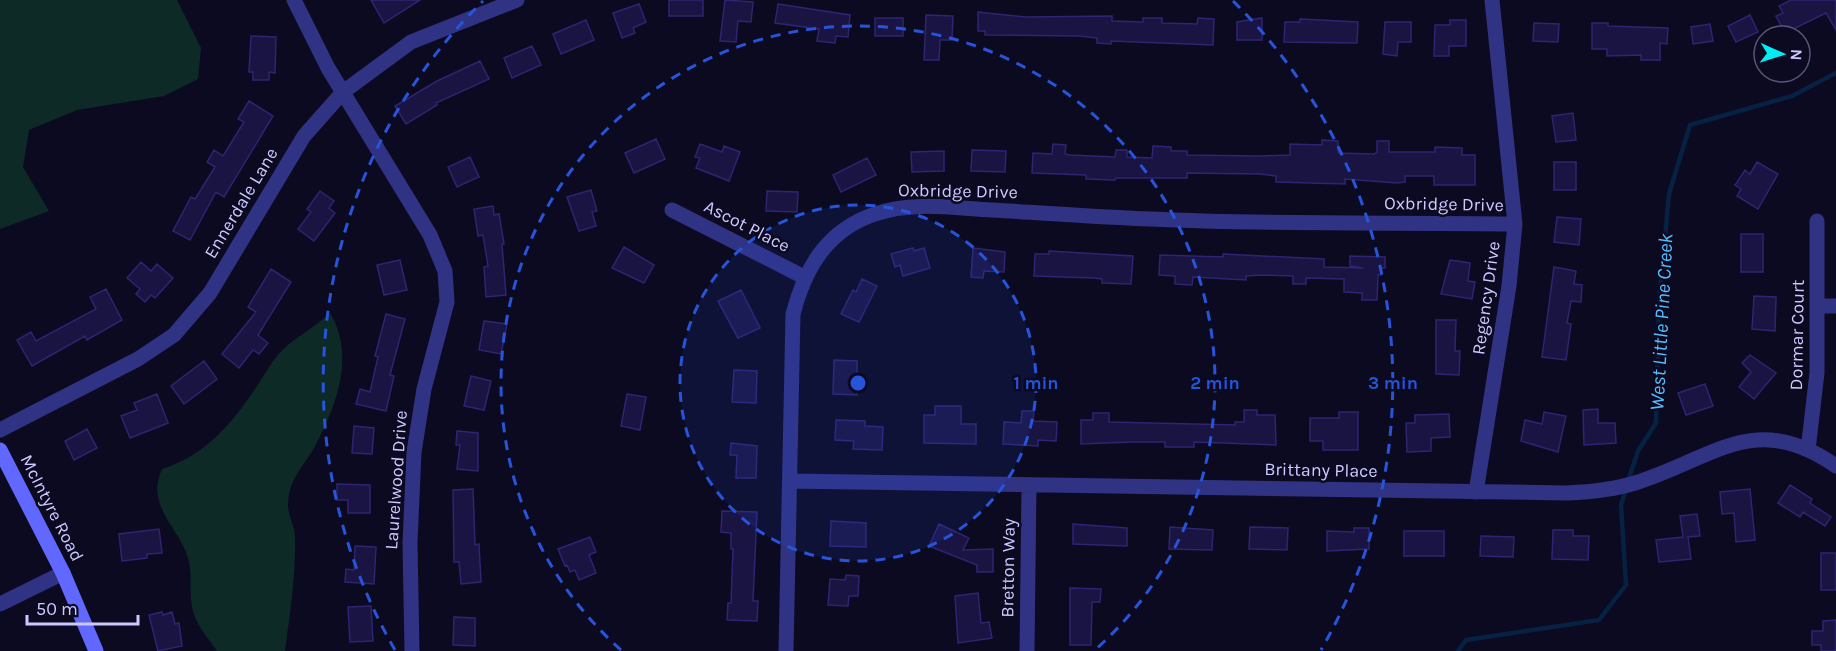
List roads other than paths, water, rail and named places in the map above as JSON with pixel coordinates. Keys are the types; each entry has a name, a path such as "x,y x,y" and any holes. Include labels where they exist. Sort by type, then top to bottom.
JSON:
{"street":[{"name":"Laurelwood Drive","path":"294,0 343,92 430,235 442,263 447,285 444,318 423,389 414,452 410,543 412,651"},
{"name":"Ennerdale Lane","path":"0,429 138,359 174,335 210,293 304,136 343,92 411,42 517,0"},
{"name":"Regency Drive","path":"1476,492 1509,286 1515,224 1492,0"},
{"name":"Oxbridge Drive","path":"786,651 792,326 804,277 823,247 846,227 873,214 914,207 1154,219 1515,224"},
{"name":"Ascot Place","path":"672,210 804,277"},
{"name":"Dormar Court","path":"1808,450 1817,373 1819,306 1817,221"},
{"path":"1819,306 1836,306"},
{"name":"Brittany Place","path":"790,481 1567,493 1634,483 1717,448 1743,441 1770,439 1808,450 1836,466"},
{"name":"McIntyre Road","path":"0,450 63,573 96,651"},
{"name":"Bretton Way","path":"1027,651 1029,485"},
{"path":"0,604 63,573"}],"waterway":[{"name":"West Little Pine Creek","path":"1628,481 1638,451 1656,423 1659,302 1669,194 1690,125 1792,96 1836,73"},
{"name":"West Little Pine Creek","path":"1458,651 1466,640 1599,620 1626,585 1621,505 1626,490"}]}
